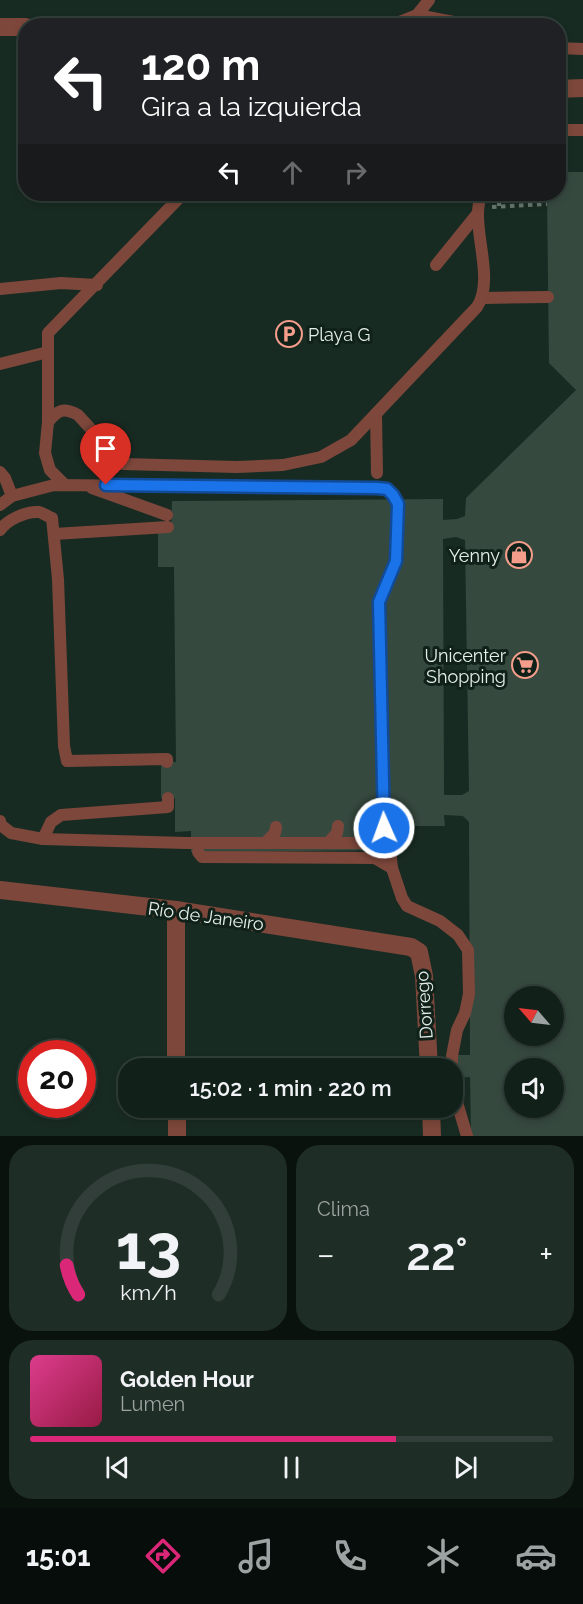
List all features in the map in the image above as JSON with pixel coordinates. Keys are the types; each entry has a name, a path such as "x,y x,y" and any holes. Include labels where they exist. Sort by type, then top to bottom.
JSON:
{"street":[{"path":"0,27 18,27"},
{"path":"566,88 583,88"},
{"name":"Río de Janeiro","path":"0,890 176,910 411,947"},
{"path":"176,910 176,1058"},
{"name":"Dorrego","path":"411,947 419,952 424,976 428,1058"},
{"path":"177,1118 177,1136"},
{"path":"431,1118 432,1136"}],"lane":[{"path":"409,18 417,15 429,0"},
{"path":"417,15 433,18"},
{"path":"566,48 583,49"},
{"path":"566,130 583,130"},
{"path":"65,485 50,470 45,453 48,422 48,333 176,201"},
{"path":"48,422 56,412 68,410 78,414 123,464 237,467 283,465 321,457 351,440 483,298 479,201"},
{"path":"436,265 478,210"},
{"path":"0,289 61,283 97,285"},
{"path":"483,298 548,297"},
{"path":"0,364 48,352"},
{"path":"376,414 376,473"},
{"path":"0,472 12,496"},
{"path":"0,505 12,496 54,485 387,489 398,504 396,561 379,602 384,828 376,838 367,843 43,839 11,833 1,825 0,821"},
{"path":"54,534 167,521 83,485"},
{"path":"248,487 261,490 268,499"},
{"path":"0,530 4,524 22,515 39,512 52,518 58,579 64,746 67,760 167,759 167,762"},
{"path":"43,839 51,822 61,814 168,807 168,798"},
{"path":"328,843 338,833 338,826"},
{"path":"265,843 275,833 276,827"},
{"path":"390,850 392,868 407,906 440,921 458,935 468,950 468,994 452,1058"},
{"path":"198,852 202,857 375,858 392,868"},
{"path":"462,1118 467,1136"}],"path":[{"path":"499,201 499,206"},
{"path":"478,210 499,206 547,204"}],"building":[{"path":"566,172 583,172 583,1136 471,1136 470,1077 463,1077 463,1058 454,1058 454,1055 470,1055 469,822 463,816 444,815 445,826 401,826 402,850 191,852 191,831 175,832 175,798 161,798 161,762 176,762 174,567 158,567 158,530 171,530 172,501 443,499 443,520 457,519 465,516 466,498 576,390 549,363 547,201 566,201","holes":["456,537 465,540 469,791 462,795 444,795 443,539"]}],"place":[{"name":"Playa G","path":"289,334"},
{"name":"Yenny","path":"519,555"},
{"name":"Unicenter Shopping","path":"525,665"}],"route":[{"path":"106,485 377,488 387,489 393,495 398,504 396,561 379,602 384,828"}]}
